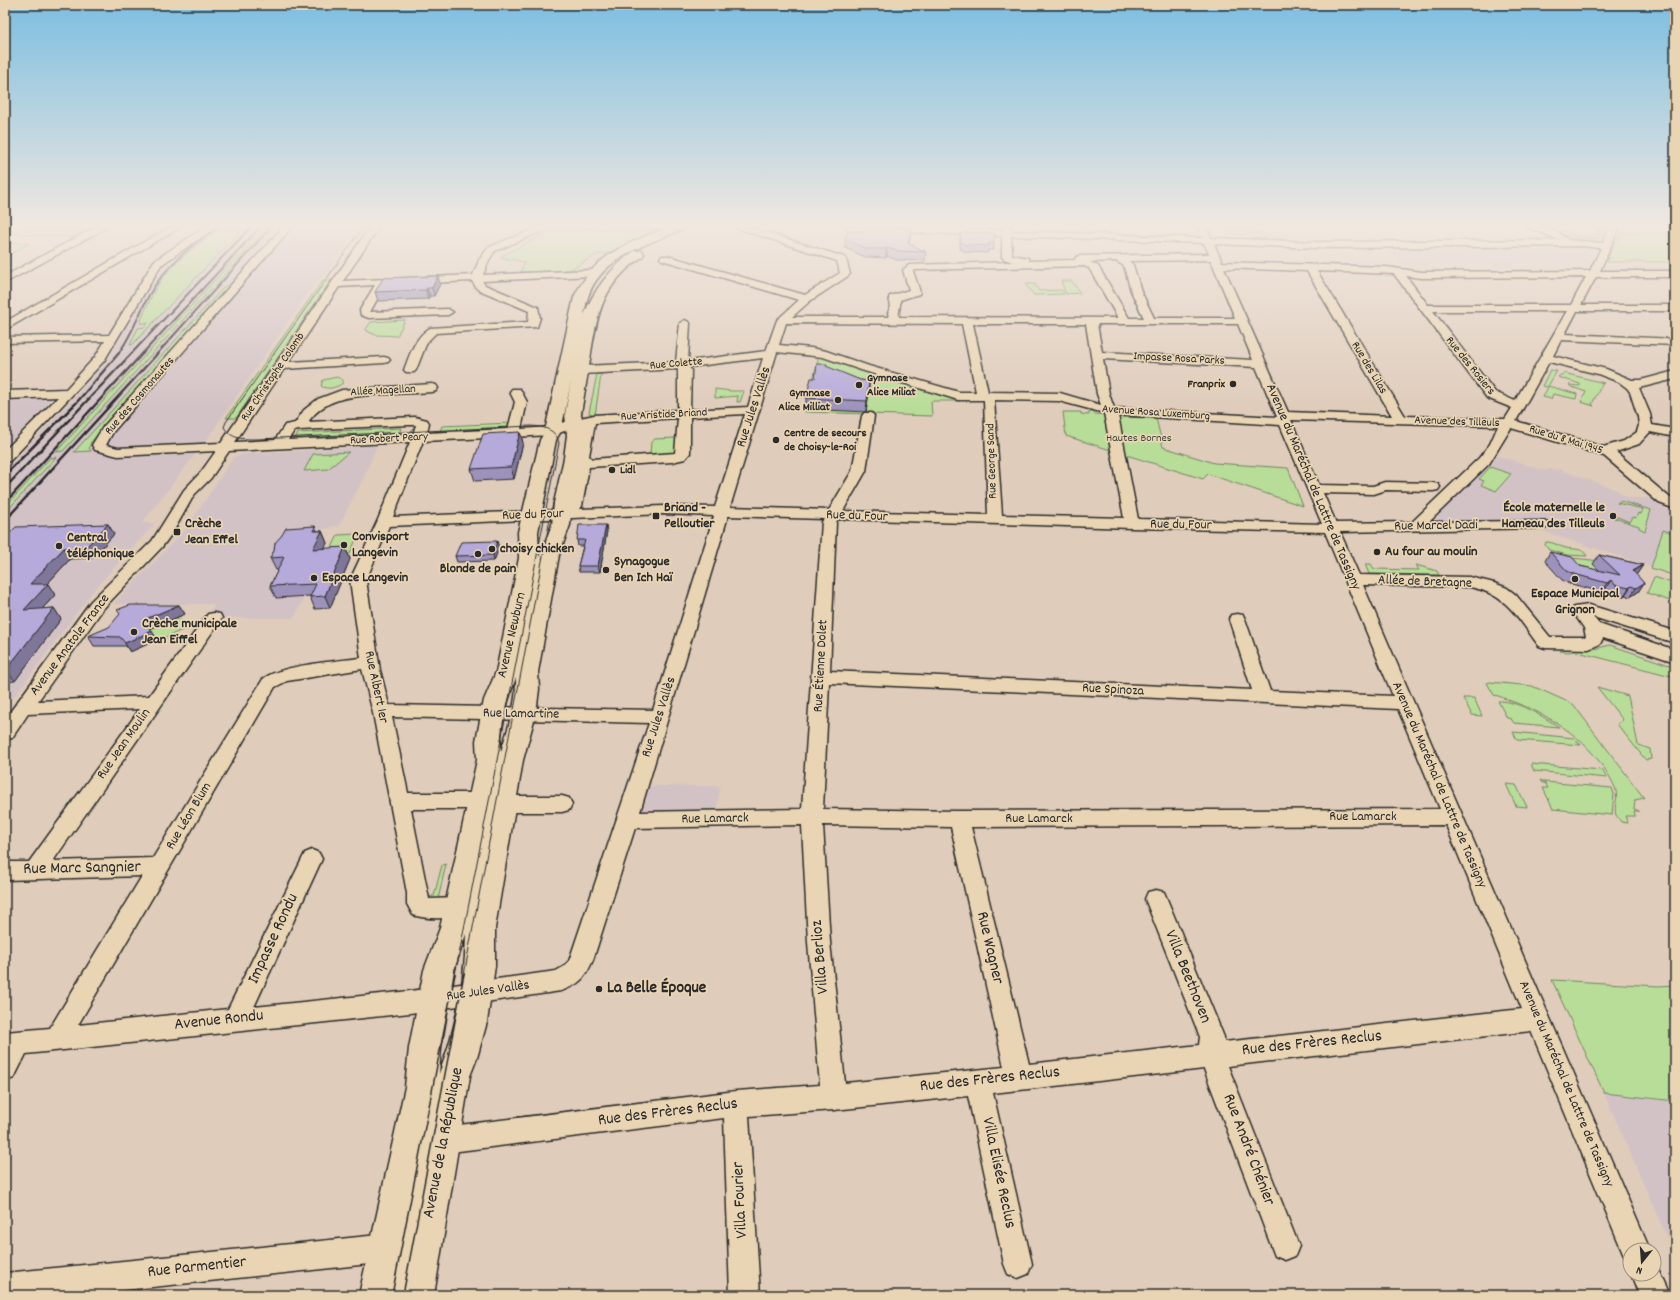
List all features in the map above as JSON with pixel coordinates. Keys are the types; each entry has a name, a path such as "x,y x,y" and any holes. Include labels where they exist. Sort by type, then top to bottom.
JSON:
{"main road":[{"name":"Avenue Newburn","path":"476,993 480,966 481,928 492,803 488,741 498,691 507,672 529,558 528,540 531,515 548,440 553,431 581,298 585,288"},
{"name":"Avenue Newburn","path":"433,999 441,961 453,932 459,907 492,803 511,760 524,713 528,689 527,672 549,555 558,533 563,514 563,503 576,436 582,421 573,414 589,327 594,305 604,288"},
{"name":"Avenue de la République","path":"415,1295 454,1076 466,1043 476,993"},
{"path":"378,1295 421,1087 425,1048 433,999"}],"street":[{"path":"5,327 73,288"},
{"path":"5,458 100,359 143,288"},
{"name":"Rue des Cosmonautes","path":"226,446 118,452 99,445 108,430 234,288"},
{"name":"Rue Christophe Colomb","path":"226,446 333,288"},
{"path":"379,288 365,310 365,313 369,315 448,312"},
{"path":"410,370 417,351 426,334 434,330 532,325 535,318 534,308 483,288"},
{"path":"767,288 806,299"},
{"path":"782,320 806,299 824,288"},
{"path":"894,320 893,313 896,306 894,298 912,294 915,291 914,288"},
{"path":"1106,288 1125,320"},
{"path":"1135,288 1150,320"},
{"name":"Avenue du Maréchal de Lattre de Tassigny","path":"1229,288 1633,1242"},
{"name":"Rue des Lilas","path":"1321,288 1401,420"},
{"name":"Rue des Rosiers","path":"1410,288 1491,395 1519,406"},
{"name":"Avenue des Tilleuls","path":"1284,419 1509,423 1585,288"},
{"path":"1427,311 1574,308 1675,308"},
{"path":"782,320 1243,321"},
{"name":"Rue Jules Vallès","path":"433,999 556,982 570,976 577,970 582,960 660,716 771,351 782,320"},
{"path":"1091,320 1103,394 1110,411 1132,524"},
{"name":"Rue George Sand","path":"967,321 986,399 995,520"},
{"path":"563,514 575,506 581,467 588,462 672,458 680,456 685,450 685,370 682,365 686,323"},
{"path":"1557,337 1675,342"},
{"path":"5,340 113,338"},
{"name":"Rue Colette","path":"582,370 682,365 771,351"},
{"name":"Avenue Rosa Luxemburg","path":"771,351 811,351 958,396 986,399 1049,396 1060,397 1110,411 1284,419"},
{"name":"Impasse Rosa Parks","path":"1097,355 1261,364"},
{"path":"1546,358 1606,373 1630,384 1641,384 1675,375"},
{"path":"280,366 384,360"},
{"path":"1604,451 1628,445 1639,437 1646,428 1636,392 1630,384"},
{"name":"Allée Magellan","path":"279,444 290,428 299,426 314,407 327,400 346,393 432,388"},
{"path":"513,432 521,402 516,392"},
{"path":"5,395 69,393"},
{"name":"Rue Aristide Briand","path":"553,431 582,421 753,410"},
{"path":"832,515 859,471 868,416"},
{"path":"299,426 415,421 423,423 419,437"},
{"path":"582,421 582,457 588,462"},
{"path":"1417,526 1484,461 1496,444 1503,429 1509,423"},
{"name":"Rue du 8 Mai 1945","path":"1509,423 1604,451 1614,456 1664,500 1675,505"},
{"path":"1646,428 1675,433"},
{"name":"Rue Robert Peary","path":"226,446 553,431"},
{"name":"Rue Albert 1er","path":"419,437 358,580 370,662 382,713 418,893 418,904 421,908 426,909 459,907"},
{"name":"Avenue Anatole France","path":"5,733 97,605 166,532 189,493 206,476 226,446"},
{"path":"1314,489 1374,490 1385,486 1433,487"},
{"name":"Rue du 8 Mai 1945","path":"1657,493 1675,501"},
{"name":"Rue du Four","path":"384,522 664,510 722,513 1331,528"},
{"name":"Rue Étienne Dolet","path":"812,817 829,522 832,515"},
{"name":"Rue Marcel Dadi","path":"1331,528 1542,524"},
{"name":"Allée de Bretagne","path":"1353,580 1451,581 1470,582 1484,585 1506,595 1513,601 1545,642 1592,642 1596,636 1592,628"},
{"path":"1675,637 1592,610 1580,612 1592,628 1675,656"},
{"name":"Rue Jean Moulin","path":"35,870 214,618"},
{"path":"1237,618 1263,697"},
{"name":"Rue Léon Blum","path":"58,1038 158,867 269,683 274,679 285,675 370,662"},
{"name":"Rue Spinoza","path":"821,677 1404,704"},
{"path":"23,708 154,702"},
{"name":"Rue Lamartine","path":"382,713 392,711 660,716"},
{"path":"399,801 562,804"},
{"name":"Rue Lamarck","path":"626,820 812,817 959,819 1452,817"},
{"name":"Villa Berlioz","path":"812,817 819,942 834,1096"},
{"name":"Rue Wagner","path":"959,819 1019,1076"},
{"name":"Impasse Rondu","path":"236,1020 312,859"},
{"name":"Rue Marc Sangnier","path":"5,871 158,867"},
{"name":"Villa Beethoven","path":"1156,899 1212,1037 1211,1055"},
{"name":"Avenue Rondu","path":"12,1043 433,999"},
{"name":"Rue des Frères Reclus","path":"443,1140 736,1104 978,1082 1019,1076 1538,1019"},
{"path":"5,1069 12,1043"},
{"name":"Rue André Chénier","path":"1211,1055 1285,1246"},
{"name":"Villa Elisée Reclus","path":"978,1082 1018,1264"},
{"name":"Villa Fourier","path":"736,1104 745,1295"},
{"name":"Rue Parmentier","path":"5,1288 388,1248"},
{"path":"1649,1282 1655,1295"}],"shaded area":[{"path":"148,288 312,288 207,439 142,523 155,523 96,587 14,697 5,698 5,470 108,361"},
{"path":"49,397 54,401 5,450 5,399"},
{"path":"377,446 363,479 339,525 289,539 276,570 290,569 276,598 305,597 294,618 206,618 215,604 113,604 186,529 233,458 242,454"},
{"path":"1498,456 1547,471 1549,469 1561,470 1617,490 1627,498 1654,498 1656,503 1670,511 1675,511 1675,534 1663,531 1652,567 1542,531 1548,521 1440,522 1435,515"},
{"path":"649,786 720,786 717,811 642,811"},
{"path":"1604,1093 1675,1101 1675,1256"}],"green space":[{"path":"156,288 186,288 132,345 130,345 138,328 145,327 148,323 140,323"},
{"path":"208,288 212,288 63,451 56,452"},
{"path":"223,288 229,288 91,442 89,448 91,451 74,452"},
{"path":"318,288 326,288 236,418 226,418"},
{"path":"1028,288 1037,288 1039,291 1062,290 1064,294 1034,295"},
{"path":"1064,288 1076,288 1080,293 1066,294"},
{"path":"405,320 397,336 376,335 367,331 366,329 371,322"},
{"name":"Gymnase Alice Miliat","path":"819,355 882,378 960,401 931,401 932,416 805,412"},
{"path":"1550,370 1557,371 1548,386 1577,394 1576,399 1553,394 1551,399 1543,397 1548,387 1542,386"},
{"path":"1564,373 1604,383 1602,384 1592,404 1594,406 1581,402 1586,392 1569,385 1580,386 1580,384 1558,377"},
{"path":"597,374 601,375 595,415 589,413"},
{"path":"337,377 343,380 343,383 332,388 321,386 323,380"},
{"path":"715,389 744,391 740,402 737,402 738,396 715,398"},
{"name":"Hautes Bornes","path":"1063,412 1081,412 1081,414 1089,415 1089,412 1093,412 1094,414 1106,415 1106,417 1156,418 1163,447 1214,463 1288,468 1303,506 1208,474 1203,479 1066,436"},
{"path":"511,423 509,428 440,431 442,426"},
{"path":"401,428 399,434 295,439 298,433"},
{"path":"678,438 677,453 650,454 651,442 655,439"},
{"path":"349,452 328,469 304,471 313,454"},
{"path":"56,457 5,513 5,507 50,458"},
{"path":"1490,467 1511,474 1496,491 1481,485 1484,481 1479,479"},
{"path":"1620,501 1651,510 1645,531 1639,528 1639,526 1614,518 1615,516 1630,522 1633,517 1636,518 1638,513 1641,514 1643,509 1617,503"},
{"path":"1663,530 1675,534 1675,576 1651,568"},
{"name":"Convisport Langevin","path":"358,534 350,554 328,556 338,535"},
{"path":"1546,542 1583,551 1587,556 1567,555 1549,550 1545,545"},
{"path":"1562,557 1601,561 1608,582"},
{"path":"1365,564 1371,564 1374,569 1419,570 1416,565 1437,571 1439,575 1369,574"},
{"path":"1654,577 1675,584 1675,600 1673,602 1647,593"},
{"path":"179,618 187,628 159,640 154,634 147,632 153,626 165,624"},
{"path":"1610,645 1675,667 1675,677 1574,651 1560,651 1566,649 1594,649"},
{"path":"1487,683 1532,686 1573,704 1644,798 1635,800 1634,809 1639,811 1634,811 1635,816 1625,816 1628,823 1621,822 1617,817 1615,812 1616,789 1605,770 1584,744 1557,723 1527,707 1494,695"},
{"path":"1597,687 1628,696 1638,745 1650,749 1651,759 1646,760 1644,758 1617,724 1623,720"},
{"path":"1463,698 1474,698 1482,716 1472,715"},
{"path":"1498,701 1505,701 1521,706 1538,714 1559,727 1514,723 1511,719 1507,718"},
{"path":"1513,732 1574,738 1581,745 1517,740"},
{"path":"1531,764 1602,770 1607,778 1534,771"},
{"path":"1540,780 1545,782 1612,788 1614,794 1612,815 1553,809 1543,788 1548,788 1545,783 1542,783"},
{"path":"1506,784 1516,785 1527,807 1516,806"},
{"path":"446,864 437,904 421,897 434,896 442,865"},
{"path":"1552,980 1658,986 1675,985 1675,1101 1604,1093"}],"building":[{"path":"377,288 432,288 427,288 426,290 375,292"},
{"path":"817,364 827,364 826,366 860,380 869,381 867,401 806,398 811,378 815,378"},
{"path":"520,432 511,467 471,469 483,434"},
{"path":"108,524 86,547 64,548 30,584 48,584 24,610 54,608 5,671 5,538 16,527"},
{"path":"579,525 606,525 598,566 578,566 585,540 577,540"},
{"name":"Espace Langevin","path":"315,526 314,531 322,531 313,549 345,547 325,596 310,597 316,584 270,586 284,557 270,558 274,551 275,543 286,528"},
{"path":"497,541 493,555 455,556 461,542"},
{"path":"1550,552 1572,557 1580,566 1620,575 1599,555 1643,565 1633,571 1644,583 1636,588 1631,586 1629,588 1615,585 1611,580 1607,583 1574,574 1567,571"},
{"path":"130,605 179,605 143,620 152,631 125,643 120,637 88,636 109,627 120,614 117,610"}],"tram line":[{"path":"320,288 226,422 224,427 234,437 258,439 531,426 549,430 555,435 559,443 455,975"},
{"path":"464,975 553,503"},
{"path":"392,1295 455,974"},
{"path":"403,1295 464,974"}],"railway":[{"path":"118,354 131,334 153,288"},
{"path":"131,354 194,288"},
{"path":"142,354 204,288"},
{"path":"157,354 217,288"},
{"path":"5,475 77,402 119,353"},
{"path":"5,488 132,353"},
{"path":"5,503 143,353"},
{"path":"10,515 158,353"},
{"path":"5,520 10,515"}],"place":[{"name":"Franprix","path":"1233,384"},
{"name":"Gymnase Alice Miliat","path":"859,385"},
{"name":"Gymnase Alice Milliat","path":"838,400"},
{"name":"Centre de secours de Choisy-le-Roi","path":"776,440"},
{"name":"Lidl","path":"612,470"},
{"name":"Briand - Pelloutier","path":"656,516"},
{"name":"École maternelle le Hameau des Tilleuls","path":"1613,516"},
{"name":"Crèche Jean Effel","path":"177,532"},
{"name":"Convisport Langevin","path":"344,545"},
{"name":"Central téléphonique","path":"59,546"},
{"name":"choisy chicken","path":"492,549"},
{"name":"Au four au moulin","path":"1377,552"},
{"name":"Blonde de pain","path":"478,554"},
{"name":"Synagogue Ben Ich Haï","path":"606,570"},
{"name":"Espace Langevin","path":"314,578"},
{"name":"Espace Municipal Grignon","path":"1575,579"},
{"name":"Crèche municipale Jean Eiffel","path":"134,632"},
{"name":"La Belle Époque","path":"599,989"}]}
